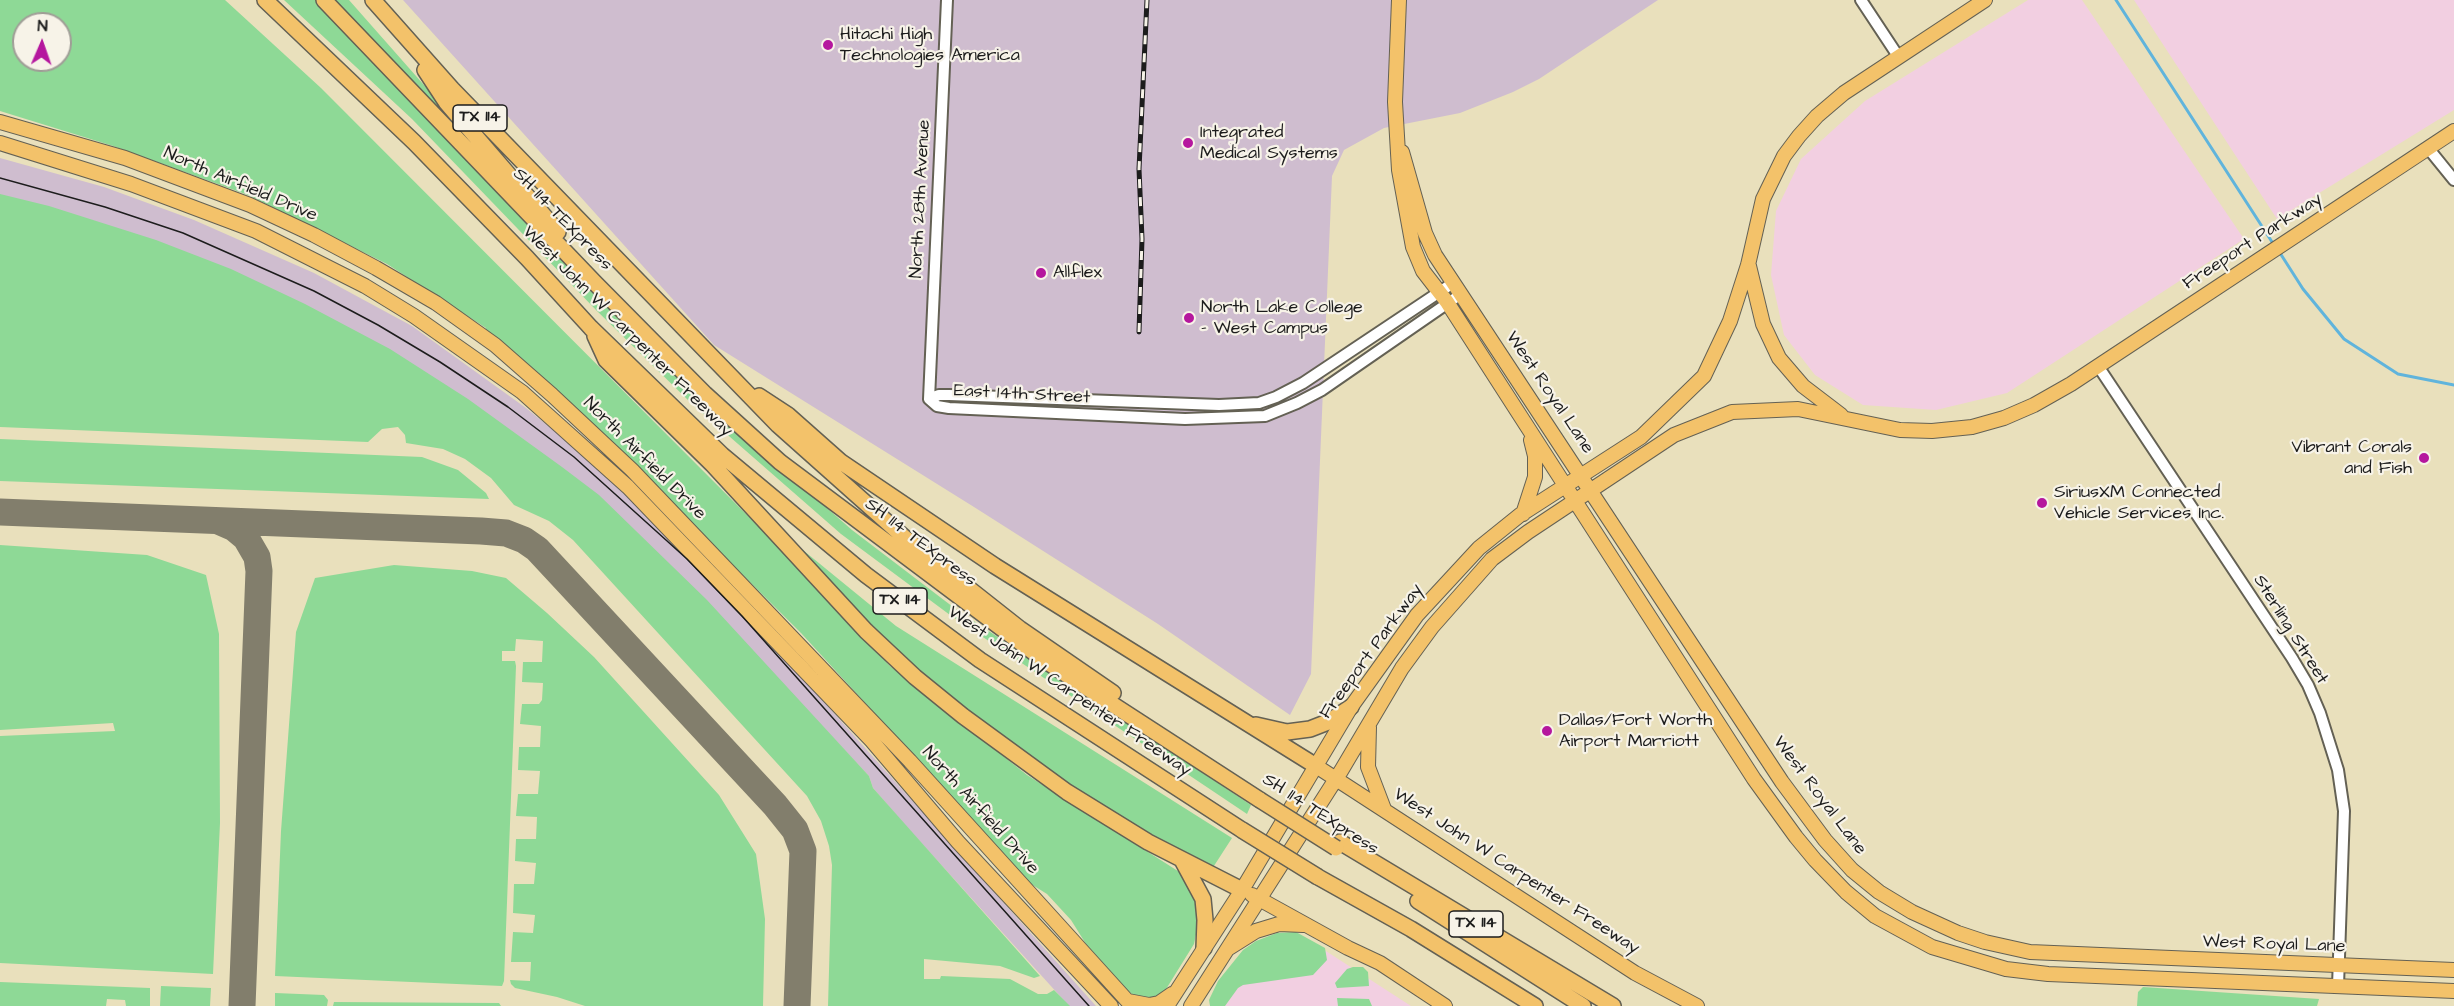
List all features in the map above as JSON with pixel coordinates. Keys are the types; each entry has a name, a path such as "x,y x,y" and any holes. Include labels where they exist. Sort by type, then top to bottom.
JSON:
{"highway":[{"name":"West John W Carpenter Freeway","path":"265,0 414,142 527,258 591,328 722,455 866,575 980,660 1242,830 1318,877 1411,929 1535,1006"},
{"name":"SH 114 TEXpress","path":"324,0 595,283 705,394 780,462 1044,660 1263,797"},
{"name":"West John W Carpenter Freeway","path":"373,0 460,98 778,425 871,508 996,609 1090,678 1263,797 1338,845 1613,1006"},
{"path":"392,21 446,102 590,271 595,283"},
{"path":"591,328 606,360 712,464 866,632 915,677 963,716 1066,792 1182,860 1242,890"},
{"path":"731,377 788,415 856,473 995,566 1316,766"},
{"path":"1243,722 1287,732 1310,729 1329,722 1351,707"},
{"name":"SH 114 TEXpress","path":"1338,845 1583,1006"},
{"path":"1182,860 1203,899 1204,948"}],"main road":[{"path":"1399,0 1395,102 1399,170 1413,247 1423,271 1444,297 1738,754 1789,828 1815,860 1875,916 1901,931 1932,947 2006,969 2048,974 2454,991"},
{"name":"Freeport Parkway","path":"1167,1006 1242,890 1351,707 1410,625 1448,579 1479,548 1523,514 1641,437 1704,376 1730,321 1748,265 1763,199 1784,156 1817,116 1844,93 1985,0"},
{"name":"North Airfield Drive","path":"0,122 125,158 250,205 314,235 436,303 495,345 632,470 910,761 1130,1004"},
{"name":"Freeport Parkway","path":"1191,1006 1369,726 1395,678 1425,636 1492,560 1575,499 1615,476 1674,435 1732,412 1798,409 1900,430 1932,431 1972,427 2004,418 2034,405 2098,366 2454,131"},
{"name":"West Royal Lane","path":"1399,142 1425,233 1457,288 1805,814 1852,870 1878,892 1912,912 1976,939 2030,952 2454,970"},
{"name":"North Airfield Drive","path":"0,143 131,184 256,231 365,286 441,334 522,392 644,504 872,741 958,842 1111,1006"},
{"path":"179,202 188,182"},
{"path":"1748,265 1763,324 1779,358 1803,386 1845,418"},
{"path":"1523,514 1535,477 1535,456 1530,432"},
{"path":"1410,625 1425,636"},
{"path":"1369,726 1368,767 1372,783 1384,809"},
{"path":"1738,754 1757,743"},
{"name":"West John W Carpenter Freeway","path":"1316,766 1635,973 1697,1006"},
{"path":"1242,890 1304,925 1380,963 1445,1006"},
{"path":"1901,931 1912,912"},
{"path":"1225,951 1264,929 1279,924 1304,925"},
{"path":"2133,978 2134,957"},
{"path":"1130,1004 1159,1003 1176,991"}],"street":[{"name":"North 28th Avenue","path":"929,399 947,0"},
{"path":"1861,0 1898,56"},
{"path":"2428,148 2454,180"},
{"name":"East 14th Street","path":"1444,297 1303,383 1263,402 1219,405 949,394 929,399 937,406 960,409 1185,419 1264,416 1322,390 1457,288"},
{"name":"Sterling Street","path":"2098,366 2292,658 2308,685 2320,713 2338,770 2343,811 2338,986"}],"shaded area":[{"path":"403,0 1658,0 1539,79 1513,92 1460,113 1384,128 1344,150 1332,176 1311,674 1290,715 1158,624 714,345"},
{"path":"2028,0 2082,0 2244,239 2007,393 1936,410 1863,405 1815,375 1784,335 1771,275 1776,211 1801,159 1865,101"},
{"path":"2134,0 2454,0 2454,110 2277,219"},
{"path":"0,158 104,187 194,220 314,273 412,326 526,408 579,451 739,607 1096,1006 1069,1006 906,826 873,788 869,776 664,559 0,203"},
{"path":"1315,944 1411,1006 1209,1006 1240,956"}],"green space":[{"path":"0,0 225,0 321,88 764,532 890,666 1027,775 1181,873 1190,885 1195,899 1198,925 1194,944 1163,994 1155,1000 1140,1000 1128,991 1086,944 1071,920 1047,894 1031,884 801,633 557,390 484,331 486,328 387,264 248,195 113,146 0,111"},
{"path":"284,0 319,0 738,430 852,530 957,610 1251,805 1247,814 950,615 841,534 690,402 596,310 412,119"},
{"path":"335,0 349,0 483,152 480,155"},
{"path":"0,194 49,206 156,240 231,269 305,304 390,349 468,399 599,495 707,600 869,776 873,788 1040,976 1034,978 1000,966 924,959 924,979 940,979 941,976 1010,979 1038,994 1047,994 1054,990 1070,1006 828,1006 832,865 821,821 807,796 573,540 549,521 514,505 491,478 465,459 443,449 406,443 405,435 398,427 382,429 368,442 0,427"},
{"path":"0,439 422,457 458,470 486,493 489,499 0,481"},
{"path":"0,545 147,555 206,575 219,634 220,823 213,974 0,963 0,736 115,731 113,723 0,730"},
{"path":"798,546 896,626 1232,838 1212,869 1146,835 1079,793 1000,737 900,658 794,549"},
{"path":"394,565 472,571 506,578 594,657 719,795 756,854 765,919 763,1006 585,1006 515,988 511,984 510,980 530,981 531,962 511,962 513,932 533,933 535,915 513,913 514,884 534,884 536,863 515,861 516,839 536,839 537,817 516,816 518,794 538,794 540,771 518,770 519,747 540,747 541,726 520,724 522,704 539,704 542,700 543,683 522,682 523,662 542,662 543,641 516,639 515,651 502,651 502,661 515,661 516,666 502,986 275,976 281,831 296,632 315,578"},
{"path":"1296,932 1325,948 1327,960 1313,975 1243,985 1238,988 1225,1006 1210,1006 1209,1000 1218,981 1243,950 1256,941 1277,933"},
{"path":"1363,967 1368,972 1369,986 1337,988 1335,983 1347,969"},
{"path":"0,982 150,988 150,1006 126,1006 125,1000 107,999 106,1006 0,1006"},
{"path":"161,986 211,988 210,1006 160,1006"},
{"path":"2143,987 2319,999 2317,1006 2137,1006 2138,992"},
{"path":"275,993 324,995 328,1000 327,1006 275,1006"},
{"path":"1337,998 1369,999 1372,1006 1338,1006"},
{"path":"334,1002 499,1003 501,1006 333,1006"}],"waterway":[{"path":"2116,0 2274,245"},
{"path":"2280,253 2303,289 2344,339 2398,374 2454,385"}],"taxiway":[{"path":"0,512 481,531 506,533 524,540 537,549 775,805 795,830 803,851 797,1006"},
{"path":"218,521 234,528 246,538 257,557 259,571 242,1006"}],"tram line":[{"path":"0,178 105,207 183,233 314,291 440,362 508,407 574,457 687,559 742,616 1089,1006"}],"railway":[{"path":"1139,332 1142,239 1139,169 1147,0"}],"place":[{"name":"Hitachi High Technologies America","path":"828,45"},
{"name":"Integrated Medical Systems","path":"1188,143"},
{"name":"Allflex","path":"1041,273"},
{"name":"North Lake College - West Campus","path":"1189,318"},
{"name":"Vibrant Corals and Fish","path":"2424,458"},
{"name":"SiriusXM Connected Vehicle Services Inc.","path":"2042,503"},
{"name":"Dallas/Fort Worth Airport Marriott","path":"1547,731"}]}
